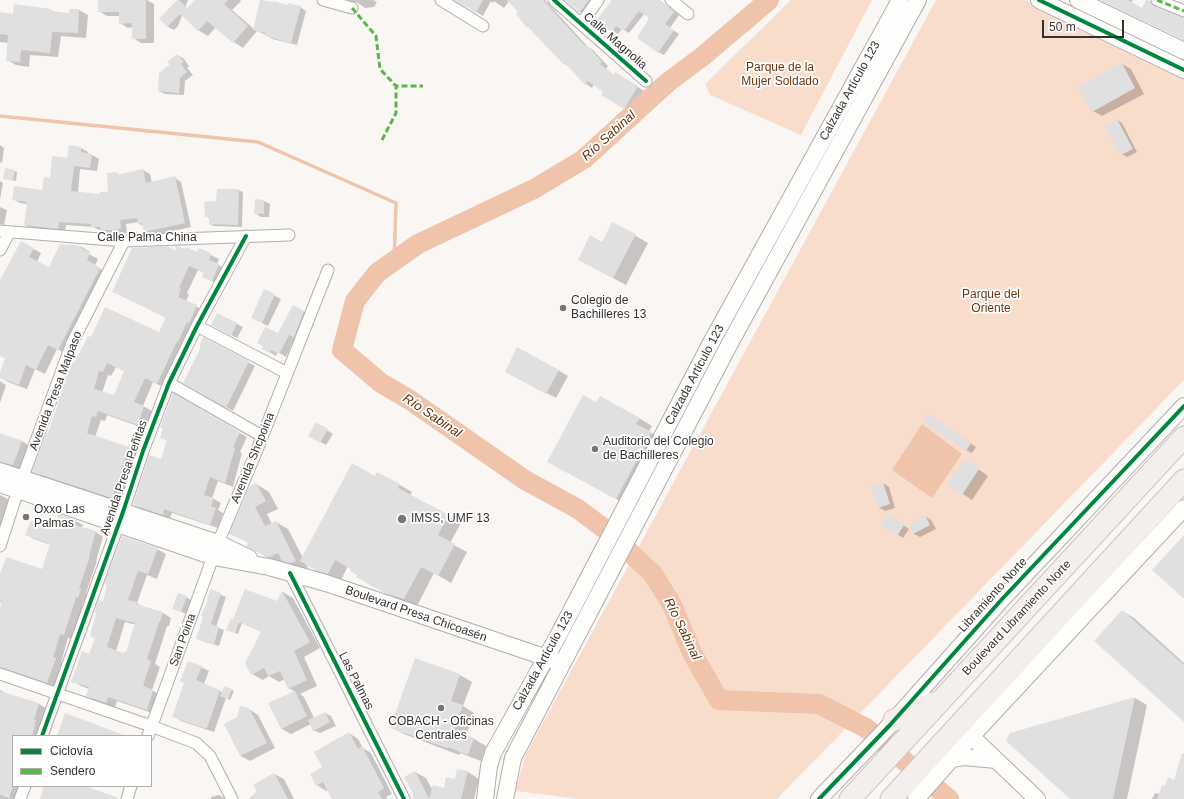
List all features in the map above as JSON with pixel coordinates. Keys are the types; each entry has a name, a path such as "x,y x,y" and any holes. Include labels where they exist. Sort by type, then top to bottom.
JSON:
{"highway":[{"name":"Boulevard Libramiento Norte","path":"850,799 1184,437"},
{"path":"901,797 943,759 1184,480"},
{"path":"892,722 940,700"}],"main road":[{"name":"Calzada Artículo 123","path":"485,799 489,766 493,753 546,657 714,339 900,0"},
{"name":"Calzada Artículo 123","path":"505,799 513,758 729,345 918,0"},
{"path":"1039,0 1184,70"},
{"path":"1078,0 1184,51"},
{"name":"Libramiento Norte","path":"819,799 847,769 854,764 1003,598 1184,406"},
{"name":"Boulevard Presa Chicoasén","path":"0,471 20,485"},
{"name":"Boulevard Presa Chicoasén","path":"0,484 20,485 269,567 326,583 563,664"},
{"path":"943,759 971,736 1184,508"},
{"path":"971,736 1037,799"},
{"path":"943,759 964,757 996,760"}],"street":[{"path":"323,0 352,8"},
{"path":"440,0 483,26"},
{"name":"Calle Magnolia","path":"554,0 646,81"},
{"path":"581,24 598,0"},
{"path":"671,0 688,14"},
{"path":"1157,0 1184,11"},
{"path":"0,250 4,232"},
{"name":"Calle Palma China","path":"4,232 124,241 289,235"},
{"name":"Avenida Presa Peñitas","path":"42,735 121,518 143,451 169,383 197,326 246,236"},
{"name":"Avenida Presa Malpaso","path":"0,546 20,485 72,343 124,241"},
{"name":"Avenida Shcpoina","path":"216,550 328,270"},
{"path":"197,326 287,373"},
{"path":"169,383 262,436"},
{"name":"San Poina","path":"149,731 216,550"},
{"name":"Las Palmas","path":"290,573 404,799"},
{"path":"0,674 57,694 149,731 196,744 210,756 232,799"},
{"path":"20,799 24,787"},
{"path":"127,799 131,787"}],"green space":[{"name":"Parque de la Mujer Soldado","path":"791,0 872,0 801,135 710,95 705,84"},
{"name":"Parque del Oriente","path":"936,0 1024,0 1184,77 1184,380 777,799 579,799 515,791 526,754"}],"shaded area":[{"path":"922,424 962,454 932,498 892,470"}],"building":[{"path":"98,0 146,0 146,39 132,39 132,23 119,24 119,12 98,12"},
{"path":"177,0 179,0 187,8 195,0 228,0 224,4 248,26 233,43 207,21 198,31 180,14 167,27 159,19"},
{"path":"260,0 301,6 291,43 265,36 266,33 253,30"},
{"path":"454,0 483,0 476,13"},
{"path":"507,0 543,0 585,46 586,44 602,62 600,64 614,75 615,72 638,86 624,109 601,95 603,92 588,81 585,85 565,63 564,65 528,27 527,28 516,14 518,12"},
{"path":"565,0 589,0 579,13"},
{"path":"612,0 658,0 674,12 665,24 674,30 658,53 637,38 649,18 639,11 624,31 616,26 612,32 604,26 600,31 593,25"},
{"path":"1100,0 1128,0 1142,8 1146,0 1154,6 1184,18 1184,40"},
{"path":"14,4 69,13 69,9 79,9 78,33 52,32 50,53 21,50 20,62 6,61 8,35 0,34 0,12 13,14"},
{"path":"177,54 184,62 181,64 187,72 180,78 179,93 158,91 159,73 170,64 167,62"},
{"path":"1122,63 1135,88 1092,112 1078,86"},
{"path":"1117,119 1133,149 1121,155 1104,126"},
{"path":"69,145 81,147 81,152 92,154 90,168 74,166 71,191 100,194 100,192 108,192 107,173 117,172 117,175 143,169 146,183 175,176 185,223 144,232 142,223 138,224 137,218 120,220 121,229 112,230 100,230 100,227 91,227 91,224 59,222 58,229 24,225 27,202 12,200 14,186 42,190 44,177 50,178 52,156 67,158"},
{"path":"5,168 15,170 13,181 3,179"},
{"path":"217,189 239,189 238,225 209,224 209,217 205,217 204,202 216,201"},
{"path":"255,199 264,200 264,214 254,214"},
{"path":"612,222 636,234 613,278 578,260 590,235 602,242"},
{"path":"21,241 34,248 29,257 49,267 60,244 82,246 81,248 90,253 87,260 100,268 58,350 48,345 36,370 26,365 19,385 0,378 0,373 5,358 0,356 0,280"},
{"path":"167,246 176,251 175,246 178,246 185,249 186,247 197,252 199,248 211,253 209,260 219,264 212,281 202,277 204,272 189,266 179,288 181,289 178,297 197,305 189,323 187,322 178,342 177,341 157,384 145,378 134,402 144,406 138,425 98,411 96,417 92,416 87,433 129,447 112,498 32,472 46,433 48,433 72,362 74,363 88,336 91,337 105,307 159,332 166,317 112,292 132,248","holes":["107,363 124,371 114,395 94,389 99,371 103,372"]},
{"path":"264,289 275,294 262,323 251,318"},
{"path":"293,305 304,311 294,337 289,335 279,354 271,350 270,353 262,349 263,346 257,343 265,327 278,333"},
{"path":"217,313 237,323 231,336 211,325"},
{"path":"203,337 249,361 226,408 183,383 201,347 199,346"},
{"path":"517,347 559,370 546,394 505,372"},
{"path":"173,393 240,432 233,447 235,448 225,483 210,477 204,495 214,498 211,506 216,508 210,525 164,509 163,515 133,505 149,455 161,459 167,440 160,438 163,428 160,427"},
{"path":"583,395 596,402 600,396 640,418 636,424 652,432 616,499 547,462"},
{"path":"928,414 971,443 966,451 923,422"},
{"path":"316,422 328,429 320,443 308,436"},
{"path":"0,433 22,441 13,465 0,462"},
{"path":"965,459 979,469 962,495 947,485"},
{"path":"352,463 375,476 377,472 400,484 398,488 449,515 438,535 455,544 438,576 421,567 404,599 385,593 356,577 357,575 350,571 351,569 335,560 328,574 317,571 300,561"},
{"path":"883,482 890,504 878,508 871,486"},
{"path":"256,483 266,501 255,507 265,526 276,521 296,561 291,563 282,561 278,553 270,557 256,552 246,546 248,542 229,534 249,487"},
{"path":"58,514 76,520 75,525 96,531 90,556 79,588 81,589 78,598 76,597 64,635 60,634 53,658 56,658 47,683 0,667 0,608 2,601 0,601 0,574 6,557 42,569 50,544 25,535 30,522 39,518 55,523"},
{"path":"888,514 904,525 897,536 881,526"},
{"path":"925,515 930,525 913,534 908,524"},
{"path":"1184,535 1184,599 1152,570"},
{"path":"122,536 158,548 148,574 138,571 128,600 163,612 147,659 151,661 143,686 153,690 147,710 108,697 106,703 86,696 89,687 71,682 82,651 89,654 95,638 90,636 96,613 94,613 99,600 103,601 107,585 104,584","holes":["116,618 135,623 126,652 123,653 107,647"]},
{"path":"211,589 221,593 211,624 219,627 214,644 196,639 203,617 201,616"},
{"path":"245,589 277,601 282,591 310,642 294,651 307,680 288,689 280,671 268,676 264,668 251,675 245,663 261,632 233,619"},
{"path":"178,593 187,596 181,612 172,609"},
{"path":"1122,610 1184,665 1184,722 1094,641"},
{"path":"231,618 239,622 235,633 226,630"},
{"path":"415,658 460,674 451,701 463,705 454,730 474,738 468,755 390,728"},
{"path":"188,661 202,666 196,680 220,690 207,728 172,717 184,683 180,681"},
{"path":"224,686 232,689 228,699 220,696"},
{"path":"0,691 39,703 34,720 36,720 32,735 12,735 13,787 9,798 0,795"},
{"path":"295,691 307,716 281,729 268,703"},
{"path":"1135,697 1113,799 1070,799 1006,741 1010,733"},
{"path":"240,706 249,708 267,743 240,756 224,724 237,717"},
{"path":"325,712 330,722 313,731 308,720"},
{"path":"65,713 124,735 57,735"},
{"path":"349,732 358,749 362,746 384,788 378,792 382,799 332,799 323,782 316,786 310,774 322,767 314,752"},
{"path":"1182,753 1184,753 1184,799 1157,799 1162,785 1165,786 1168,777 1174,780"},
{"path":"457,769 468,771 461,799 429,799 433,785 444,788 446,777 455,779"},
{"path":"415,771 429,799 413,799 413,794 404,777"},
{"path":"274,773 288,799 248,799 257,791 253,785"},
{"path":"44,787 88,787 119,798 118,799 40,799"}],"waterway":[{"name":"Río Sabinal","path":"769,0 703,56 667,83 584,159 534,189 418,244 377,273 355,301 342,350 381,383 410,400 525,480 578,509 606,530 653,574 672,605 692,653 719,700 819,704 866,728 949,799"},
{"path":"0,116 258,142 396,203 394,262"}],"marked path":[{"path":"1157,0 1184,11"},
{"path":"352,8 376,36 380,69 396,86 423,86"},
{"path":"382,140 396,113 396,86"}],"cycle path":[{"path":"554,0 646,81"},
{"path":"1039,0 1184,70"},
{"path":"42,735 123,512 143,451 169,383 197,326 246,236"},
{"path":"819,799 890,725 1003,598 1184,406"},
{"path":"290,573 404,799"}],"place":[{"name":"Colegio de Bachilleres 13","path":"563,308"},
{"name":"Auditorio del Colegio de Bachilleres","path":"595,449"},
{"name":"Oxxo Las Palmas","path":"26,517"},
{"name":"IMSS, UMF 13","path":"402,519"},
{"name":"COBACH - Oficinas Centrales","path":"441,708"}]}
